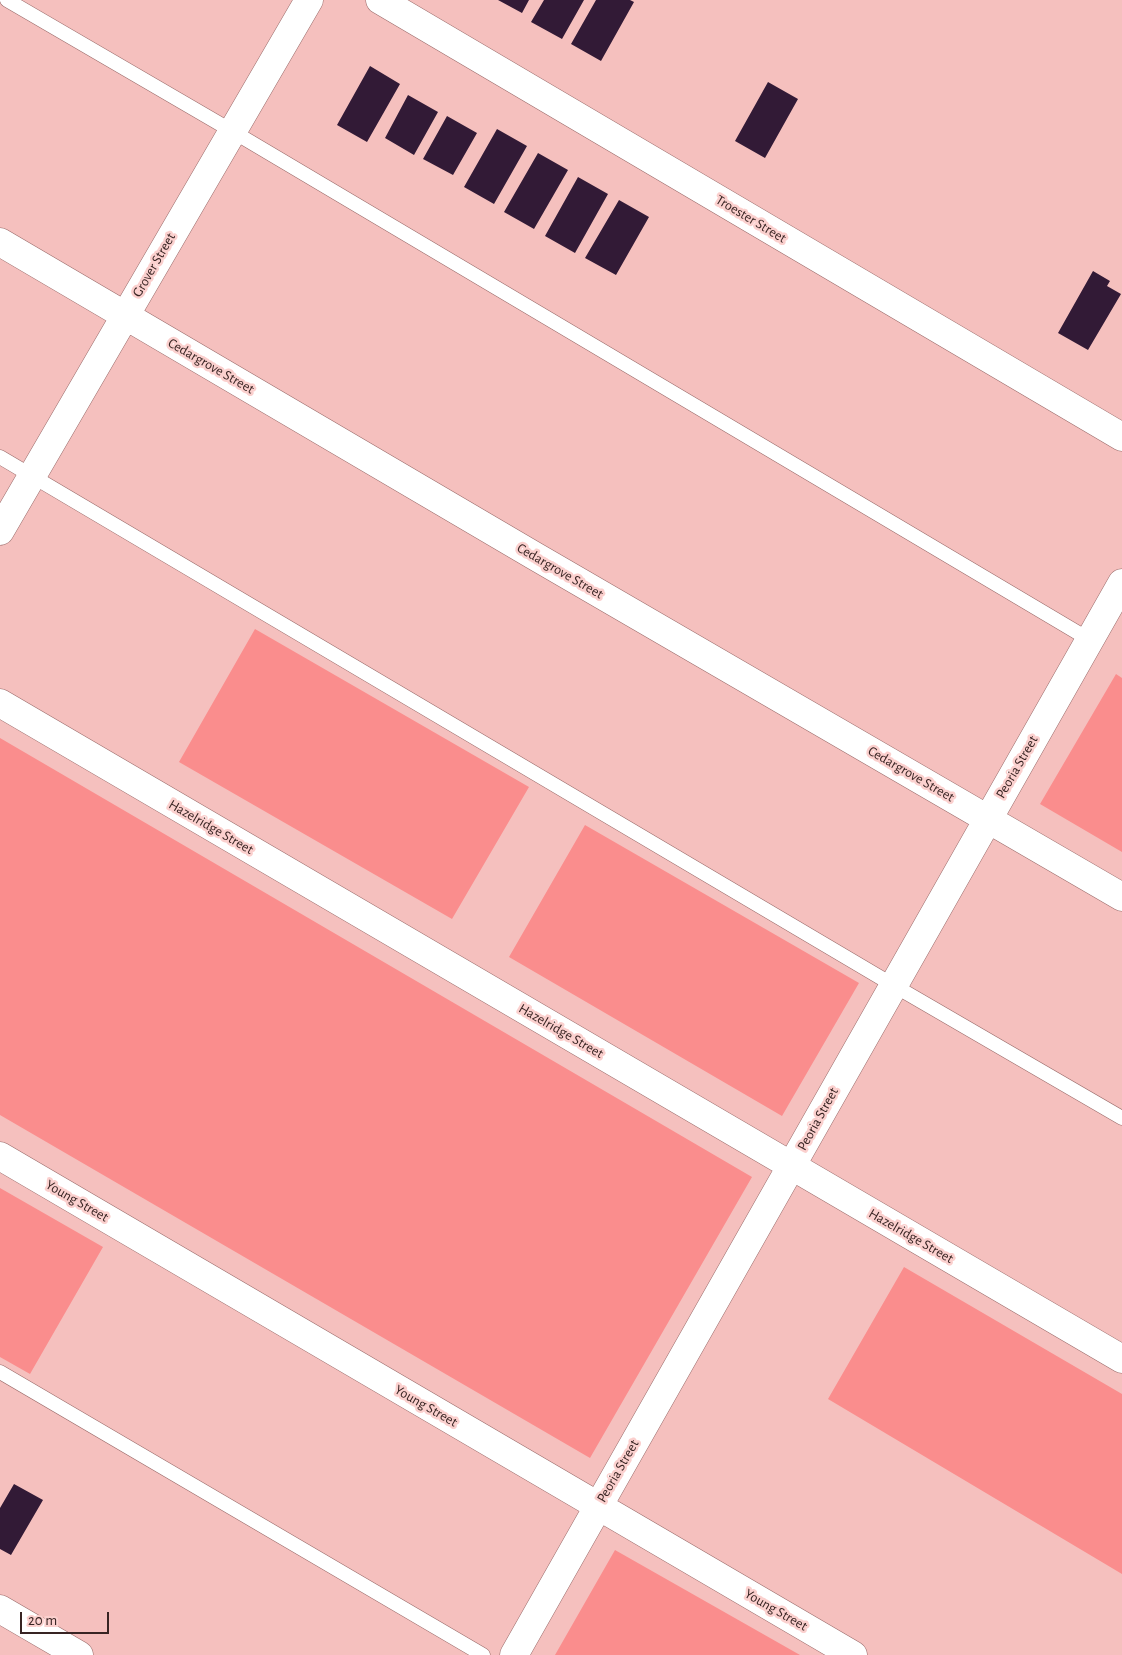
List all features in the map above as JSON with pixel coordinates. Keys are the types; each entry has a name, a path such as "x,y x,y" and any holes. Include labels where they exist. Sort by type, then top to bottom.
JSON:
{"street":[{"name":"Grover Street","path":"0,531 308,0"},
{"name":"Troester Street","path":"380,0 1122,437"},
{"name":"Cedargrove Street","path":"0,242 1122,897"},
{"name":"Peoria Street","path":"514,1655 1122,583"},
{"name":"Hazelridge Street","path":"0,703 1122,1359"},
{"name":"Young Street","path":"0,1156 853,1655"},
{"path":"0,1608 80,1655"}],"lane":[{"path":"7,0 232,131 1090,640"},
{"path":"0,458 1122,1118"},
{"path":"0,1372 483,1655"}],"shaded area":[{"path":"255,629 529,787 452,919 179,762"},
{"path":"1116,674 1122,678 1122,852 1040,804"},
{"path":"0,738 752,1177 590,1458 0,1115"},
{"path":"585,825 859,983 782,1116 509,957"},
{"path":"0,1188 103,1247 30,1374 0,1357"},
{"path":"904,1267 1122,1394 1122,1574 828,1399"},
{"path":"615,1550 800,1655 555,1655"}],"building":[{"path":"498,0 529,0 522,13"},
{"path":"544,0 584,0 562,39 531,22"},
{"path":"596,0 630,0 634,2 601,61 571,44"},
{"path":"370,66 400,84 367,142 337,125"},
{"path":"768,82 798,99 765,158 735,141"},
{"path":"408,95 438,112 414,155 385,138"},
{"path":"447,116 477,133 453,175 423,159"},
{"path":"497,129 527,146 494,204 464,187"},
{"path":"538,153 568,170 534,229 504,212"},
{"path":"578,177 608,194 575,253 545,236"},
{"path":"619,200 649,217 616,275 585,258"},
{"path":"1093,271 1110,281 1107,286 1121,294 1088,350 1058,333"},
{"path":"14,1484 43,1500 11,1555 0,1549 0,1508"}]}
